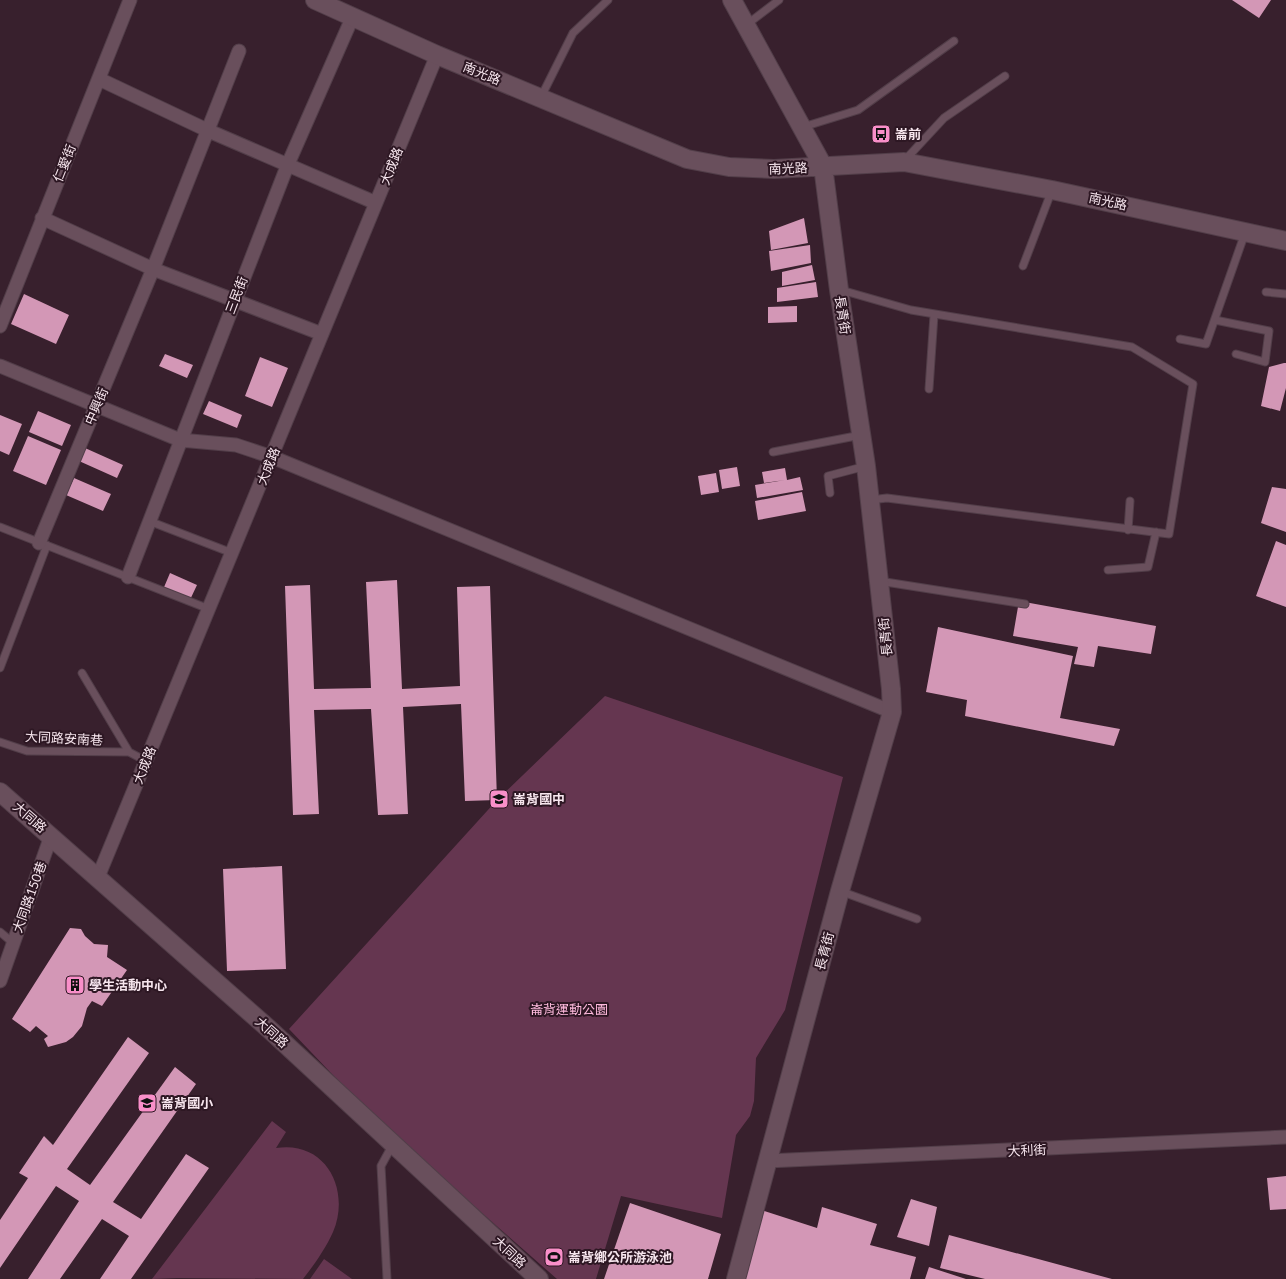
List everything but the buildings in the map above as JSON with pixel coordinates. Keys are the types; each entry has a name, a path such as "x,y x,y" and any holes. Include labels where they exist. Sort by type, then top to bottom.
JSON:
{"street":[{"name":"仁愛街","path":"0,326 130,0"},
{"name":"南光路","path":"315,0 354,16 437,55 541,97 687,160 729,167 766,169 904,162 1052,190 1246,230 1286,240"},
{"name":"長青街","path":"732,0 803,127 823,166 839,290 866,466 891,689 892,712 840,891 736,1279"},
{"name":"三民街","path":"128,577 234,300 288,164 354,16"},
{"path":"153,269 209,131 239,50"},
{"name":"大成路","path":"98,877 437,55"},
{"path":"99,79 209,131 376,203"},
{"path":"42,218 153,269 322,334"},
{"name":"中興街","path":"43,544 96,406 153,269"},
{"path":"0,366 180,440 236,445 272,457 892,712"},
{"name":"大同路","path":"0,792 269,1029 539,1279"},
{"name":"大同路150巷","path":"0,981 12,942 51,836"},
{"name":"大利街","path":"767,1161 1286,1137"}],"lane":[{"path":"541,97 573,33 608,0"},
{"path":"746,25 779,0"},
{"path":"803,127 858,110 954,41"},
{"path":"904,162 944,118 1005,76"},
{"path":"1023,266 1052,190"},
{"path":"1180,339 1206,344 1246,230"},
{"path":"839,290 910,310 934,315 1132,347 1193,384 1169,534 1128,530 887,498 870,500"},
{"path":"1266,292 1286,294"},
{"path":"929,389 934,315"},
{"path":"1215,320 1269,331 1265,362 1236,354"},
{"path":"773,452 861,435"},
{"path":"830,493 828,476 866,466"},
{"path":"1128,530 1130,501"},
{"path":"149,521 232,553"},
{"path":"0,527 209,609"},
{"path":"1108,570 1148,567 1156,532"},
{"path":"0,668 43,544"},
{"path":"879,581 1025,604"},
{"name":"大同路安南巷","path":"82,673 128,752"},
{"name":"大同路安南巷","path":"0,742 27,751 128,752 146,761"},
{"path":"840,891 917,919"},
{"path":"0,932 12,942"},
{"path":"387,1279 381,1166 393,1143"}],"green space":[{"name":"崙背運動公園","path":"605,696 843,777 785,1010 756,1058 754,1101 750,1116 736,1135 722,1218 621,1196 596,1279 557,1279 374,1118 289,1029 497,800"},
{"path":"272,1121 286,1132 276,1148 294,1148 309,1152 321,1160 330,1171 336,1185 339,1200 338,1216 333,1232 307,1274 303,1279 152,1279"},
{"path":"324,1259 352,1279 310,1279"}],"place":[{"name":"崙前","path":"881,134"},
{"name":"崙背國中","path":"499,799"},
{"name":"學生活動中心","path":"75,985"},
{"name":"崙背國小","path":"147,1103"},
{"name":"崙背鄉公所游泳池","path":"554,1257"}]}
